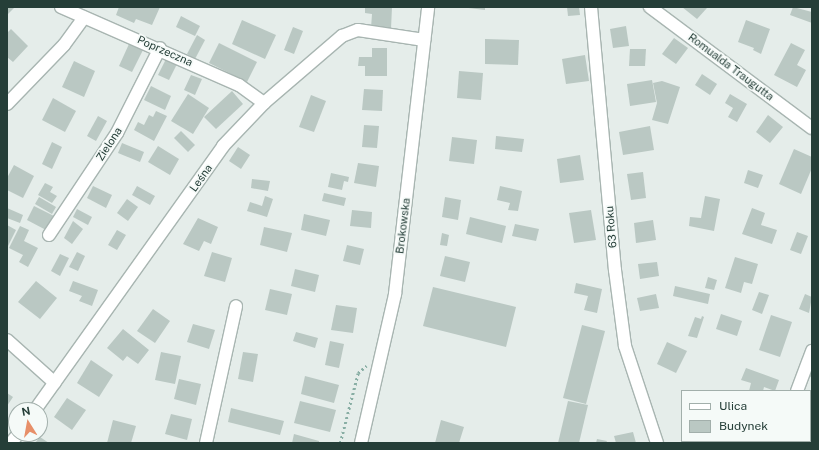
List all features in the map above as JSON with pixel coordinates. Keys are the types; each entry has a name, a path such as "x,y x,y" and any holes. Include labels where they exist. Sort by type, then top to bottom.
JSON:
{"street":[{"name":"Poprzeczna","path":"61,7 160,48 239,85 264,103"},
{"name":"Brokowska","path":"361,443 395,294 428,7"},
{"name":"63 Roku","path":"590,7 615,270 625,346 657,443"},
{"name":"Romualda Traugutta","path":"650,7 812,128"},
{"path":"7,104 64,44 84,17"},
{"name":"Leśna","path":"41,402 223,146 264,103 342,36 358,30 424,40"},
{"name":"Zielona","path":"49,235 117,132 160,48"},
{"path":"206,443 236,306"},
{"path":"7,340 55,383"},
{"path":"797,390 812,351"}],"path":[{"path":"340,443 358,373 367,364"}],"building":[{"path":"7,7 15,7 7,15"},
{"path":"119,7 160,7 152,25 136,19 134,23 116,15"},
{"path":"365,7 392,7 391,29 371,28 372,14 365,13"},
{"path":"460,7 485,7 485,10"},
{"path":"567,7 579,7 580,15 568,16"},
{"path":"682,7 706,7 707,8 697,19"},
{"path":"793,7 812,12 812,23 790,15"},
{"path":"181,16 200,26 195,36 176,27"},
{"path":"242,20 276,35 265,59 232,44"},
{"path":"746,20 770,29 761,54 753,50 754,48 738,42"},
{"path":"626,26 629,46 613,48 610,29"},
{"path":"293,27 303,31 294,54 284,50"},
{"path":"11,29 28,46 13,62 7,57 7,33"},
{"path":"197,35 205,40 195,59 187,54"},
{"path":"674,38 688,48 676,64 662,54"},
{"path":"485,39 519,40 518,65 485,64"},
{"path":"219,43 257,62 247,82 209,63"},
{"path":"791,43 805,50 797,65 806,70 797,87 774,75"},
{"path":"129,44 143,50 132,72 119,66"},
{"path":"372,48 387,48 387,76 365,76 365,66 358,66 359,57 372,57"},
{"path":"630,49 646,49 645,66 629,66"},
{"path":"585,55 589,81 566,84 562,59"},
{"path":"166,59 177,64 169,80 158,75"},
{"path":"74,61 95,71 84,97 62,87"},
{"path":"459,71 483,73 481,100 457,98"},
{"path":"702,74 717,84 710,95 695,85"},
{"path":"191,75 202,79 195,95 184,90"},
{"path":"652,80 656,102 630,106 627,84"},
{"path":"662,81 680,87 668,124 652,120 657,103 653,83"},
{"path":"151,86 171,96 165,110 144,100"},
{"path":"364,89 383,90 382,111 362,110"},
{"path":"232,91 243,104 216,129 204,117"},
{"path":"188,94 209,108 193,134 171,121"},
{"path":"730,94 747,104 737,122 728,117 733,108 725,103"},
{"path":"311,95 326,101 314,132 299,127"},
{"path":"53,98 76,111 65,132 42,120"},
{"path":"156,111 167,116 154,141 134,130 138,122 144,125 149,115 153,117"},
{"path":"768,115 783,127 770,143 756,132"},
{"path":"98,116 107,121 96,141 87,136"},
{"path":"364,125 379,126 377,148 362,147"},
{"path":"650,126 654,150 623,155 619,132"},
{"path":"181,131 195,145 188,152 174,138"},
{"path":"496,136 524,139 522,152 495,149"},
{"path":"452,137 477,140 474,164 449,161"},
{"path":"52,142 62,147 52,169 42,164"},
{"path":"122,143 144,152 140,162 118,153"},
{"path":"158,146 179,159 170,175 148,162"},
{"path":"238,147 250,155 241,169 229,161"},
{"path":"794,149 812,157 812,168 801,194 779,184"},
{"path":"580,155 584,180 560,183 557,159"},
{"path":"358,163 379,166 376,187 354,183"},
{"path":"14,165 34,176 23,198 7,190 7,178"},
{"path":"748,170 763,175 758,188 744,183"},
{"path":"643,172 646,198 631,200 627,174"},
{"path":"331,173 349,177 348,182 344,181 342,190 328,187"},
{"path":"252,179 270,181 268,191 251,188"},
{"path":"45,183 53,187 50,192 57,196 52,203 38,195"},
{"path":"93,186 112,195 106,208 87,198"},
{"path":"137,186 155,196 150,205 132,195"},
{"path":"500,186 522,191 518,211 508,210 510,203 497,200"},
{"path":"324,193 346,198 344,206 322,201"},
{"path":"265,196 273,199 267,217 247,211 250,202 262,206"},
{"path":"705,196 720,199 714,231 689,226 690,217 701,218"},
{"path":"39,197 56,207 52,214 35,204"},
{"path":"445,197 461,200 458,220 442,217"},
{"path":"127,199 138,207 128,221 117,213"},
{"path":"34,206 54,216 46,230 27,220"},
{"path":"7,208 23,215 20,223 7,218"},
{"path":"752,208 765,213 761,225 777,230 772,244 742,234"},
{"path":"77,209 92,217 88,225 73,217"},
{"path":"352,210 372,212 371,228 350,226"},
{"path":"591,210 596,240 574,243 569,213"},
{"path":"304,214 330,220 326,236 301,230"},
{"path":"470,217 506,226 502,243 466,234"},
{"path":"198,218 218,227 211,244 204,241 199,251 183,244"},
{"path":"653,220 656,240 636,243 634,223"},
{"path":"73,221 83,229 72,244 64,238"},
{"path":"515,224 539,229 536,241 512,236"},
{"path":"7,225 16,230 7,248"},
{"path":"20,226 29,230 24,241 38,248 28,267 19,262 23,255 9,248"},
{"path":"264,227 292,233 287,252 260,245"},
{"path":"117,230 126,235 117,250 108,245"},
{"path":"797,232 808,236 801,254 790,250"},
{"path":"442,233 449,235 447,246 440,245"},
{"path":"347,245 364,249 360,265 343,261"},
{"path":"77,252 85,256 78,271 69,267"},
{"path":"212,252 232,258 225,282 204,276"},
{"path":"60,254 69,258 60,276 51,271"},
{"path":"445,256 470,262 465,282 440,276"},
{"path":"735,257 758,264 752,284 744,282 741,293 725,288"},
{"path":"657,262 659,276 640,279 638,264"},
{"path":"295,269 319,275 315,292 291,286"},
{"path":"708,277 717,280 714,290 705,288"},
{"path":"36,281 57,298 40,319 18,302"},
{"path":"73,281 98,290 92,306 79,301 82,296 69,291"},
{"path":"576,283 602,289 597,313 584,310 588,296 574,293"},
{"path":"675,286 710,294 708,304 673,296"},
{"path":"433,287 516,307 506,347 423,326"},
{"path":"270,289 292,294 287,315 265,310"},
{"path":"759,292 769,295 762,314 752,310"},
{"path":"656,294 659,308 640,311 637,298"},
{"path":"805,294 812,297 809,313 799,309"},
{"path":"336,305 357,308 353,333 331,330"},
{"path":"153,309 170,321 155,343 137,331"},
{"path":"721,314 742,321 737,336 716,329"},
{"path":"771,315 792,322 780,357 759,350"},
{"path":"702,316 704,317 697,338 688,336 695,317 701,319"},
{"path":"193,324 215,330 209,349 187,342"},
{"path":"582,325 605,331 586,404 563,398"},
{"path":"123,329 149,350 138,364 127,356 123,361 107,348"},
{"path":"296,332 318,338 315,348 293,341"},
{"path":"330,341 344,344 339,368 325,365"},
{"path":"667,342 687,351 676,373 657,364"},
{"path":"161,352 181,356 175,384 155,380"},
{"path":"243,352 258,354 253,382 238,379"},
{"path":"91,360 113,375 99,397 77,383"},
{"path":"812,365 812,378 807,375"},
{"path":"746,368 779,380 775,390 764,387 763,390 749,390 751,383 741,380"},
{"path":"305,376 339,385 334,403 301,394"},
{"path":"179,379 201,384 196,405 174,399"},
{"path":"7,393 13,397 8,402 7,406"},
{"path":"67,398 86,410 72,430 54,417"},
{"path":"300,401 336,410 330,432 294,423"},
{"path":"568,401 588,405 579,443 558,443"},
{"path":"231,408 284,421 280,435 228,422"},
{"path":"171,414 192,419 187,440 165,434"},
{"path":"113,420 136,426 131,443 107,443"},
{"path":"441,420 464,427 459,443 435,443"},
{"path":"633,432 636,443 616,443 614,436"},
{"path":"294,434 319,441 319,443 292,443"},
{"path":"597,439 607,441 606,443 596,443"},
{"path":"48,442 49,443 35,443"}]}
